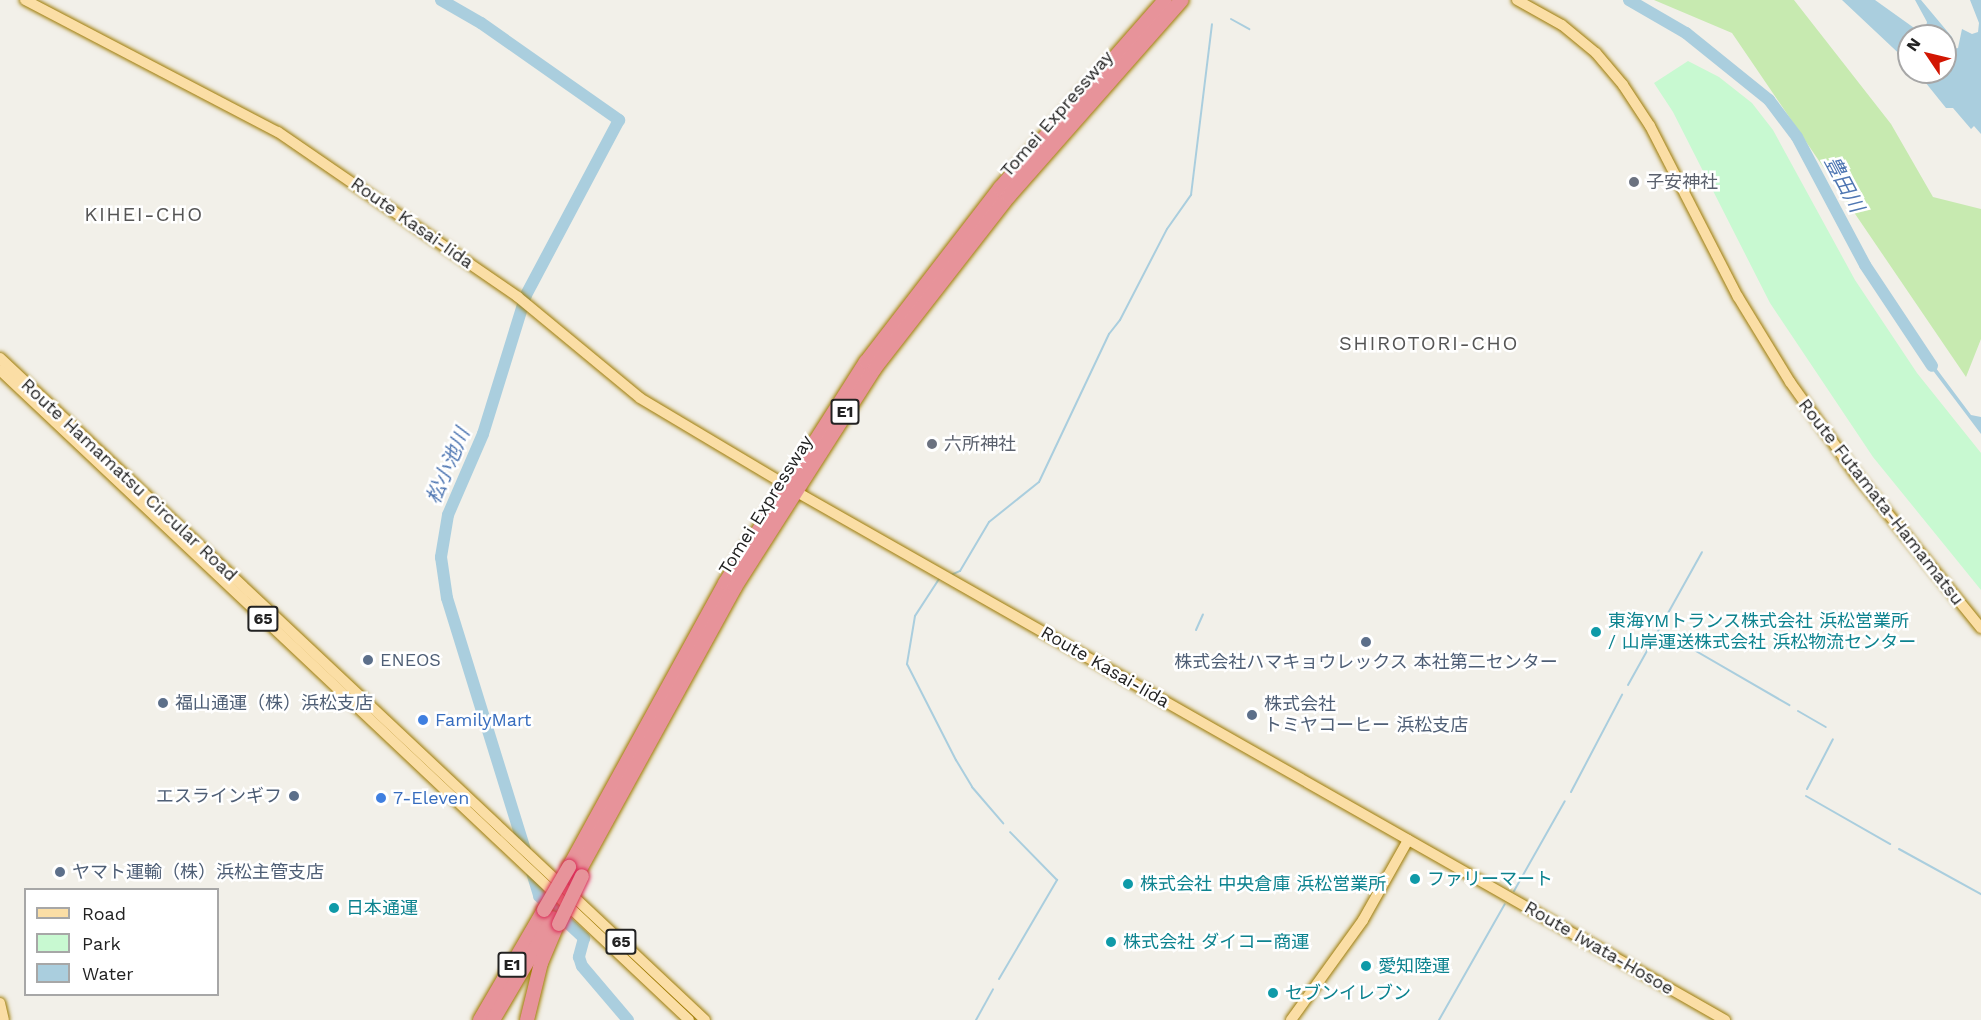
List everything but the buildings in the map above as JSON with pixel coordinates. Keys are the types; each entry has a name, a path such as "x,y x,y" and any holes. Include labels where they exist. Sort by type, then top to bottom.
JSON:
{"highway":[{"name":"Tomei Expressway","path":"493,1020 576,872 725,583 854,379 993,196 1165,0"},
{"name":"Tomei Expressway","path":"576,872 643,757 735,588 875,368 1009,196 1182,0"},
{"name":"Tomei Expressway","path":"480,1020 552,917"},
{"path":"527,1020 552,917"}],"main road":[{"name":"Route Kasai-Iida","path":"26,0 278,132 523,301 640,398 776,480"},
{"name":"Route Futamata-Hamamatsu","path":"1516,0 1562,25 1596,53 1623,85 1650,126 1738,297 1790,382 1855,473 1981,628"},
{"name":"Route Hamamatsu Circular Road","path":"0,358 525,852 543,883 689,1020"},
{"name":"Route Hamamatsu Circular Road","path":"0,370 532,866 705,1020"},
{"name":"Route Kasai-Iida","path":"802,495 1408,840"},
{"path":"1291,1020 1363,920 1408,840"},
{"name":"Route Iwata-Hosoe","path":"1408,840 1725,1020"},
{"path":"0,1003 4,1020"}],"green space":[{"path":"1654,0 1794,0 1891,124 1933,197 1981,209 1981,339 1966,377 1732,33"},
{"path":"1688,61 1719,77 1752,103 1773,130 1855,280 1917,373 1981,453 1981,590 1873,457 1770,303 1673,112 1654,83"}],"water":[{"path":"1842,0 1875,0 1909,24 1897,24 1897,52"},
{"path":"1915,0 1921,0 1941,24 1927,24"},
{"path":"1970,0 1981,0 1981,134 1974,126 1971,129 1953,108 1946,108 1927,84 1957,84 1957,48 1962,29 1972,34 1978,32 1979,23"},
{"path":"1924,352 1971,415 1981,417 1981,434 1922,356"}],"waterway":[{"name":"松小池川","path":"441,0 481,23 619,120 526,295 483,434 448,515 441,557 447,598 539,896 584,938 579,957 582,966 628,1020"},
{"name":"豊田川","path":"1629,0 1686,33 1769,100 1797,137 1865,265 1932,366"},
{"path":"1231,19 1249,29"},
{"path":"951,575 960,571 989,522 1039,482 1109,334 1120,320 1167,229 1191,195 1212,24"},
{"path":"1628,685 1702,552"},
{"path":"939,579 915,616 907,664 972,787 1003,823"},
{"path":"1196,630 1203,614"},
{"path":"1670,636 1789,705"},
{"path":"1571,792 1622,695"},
{"path":"1798,711 1826,727"},
{"path":"1807,789 1833,739"},
{"path":"1806,796 1890,844"},
{"path":"1514,891 1565,801"},
{"path":"999,979 1057,880 1010,832"},
{"path":"1899,849 1981,894"},
{"path":"1439,1020 1505,904"},
{"path":"976,1020 993,989"}],"place":[{"name":"子安神社","path":"1634,182"},
{"name":"六所神社","path":"932,444"},
{"name":"東海YMトランス株式会社 浜松営業所 / 山岸運送株式会社 浜松物流センター","path":"1596,632"},
{"name":"株式会社ハマキョウレックス 本社第二センター","path":"1366,642"},
{"name":"ENEOS","path":"368,660"},
{"name":"福山通運（株）浜松支店","path":"163,703"},
{"name":"株式会社 トミヤコーヒー 浜松支店","path":"1252,715"},
{"name":"FamilyMart","path":"423,720"},
{"name":"エスラインギフ","path":"294,796"},
{"name":"7-Eleven","path":"381,798"},
{"name":"ヤマト運輸（株）浜松主管支店","path":"60,872"},
{"name":"ファリーマート","path":"1415,879"},
{"name":"株式会社 中央倉庫 浜松営業所","path":"1128,884"},
{"name":"日本通運","path":"334,908"},
{"name":"株式会社 ダイコー商運","path":"1111,942"},
{"name":"愛知陸運","path":"1366,966"},
{"name":"セブンイレブン","path":"1273,993"}],"district":[{"name":"KIHEI-CHO","path":"144,214"},
{"name":"SHIROTORI-CHO","path":"1429,343"}]}
